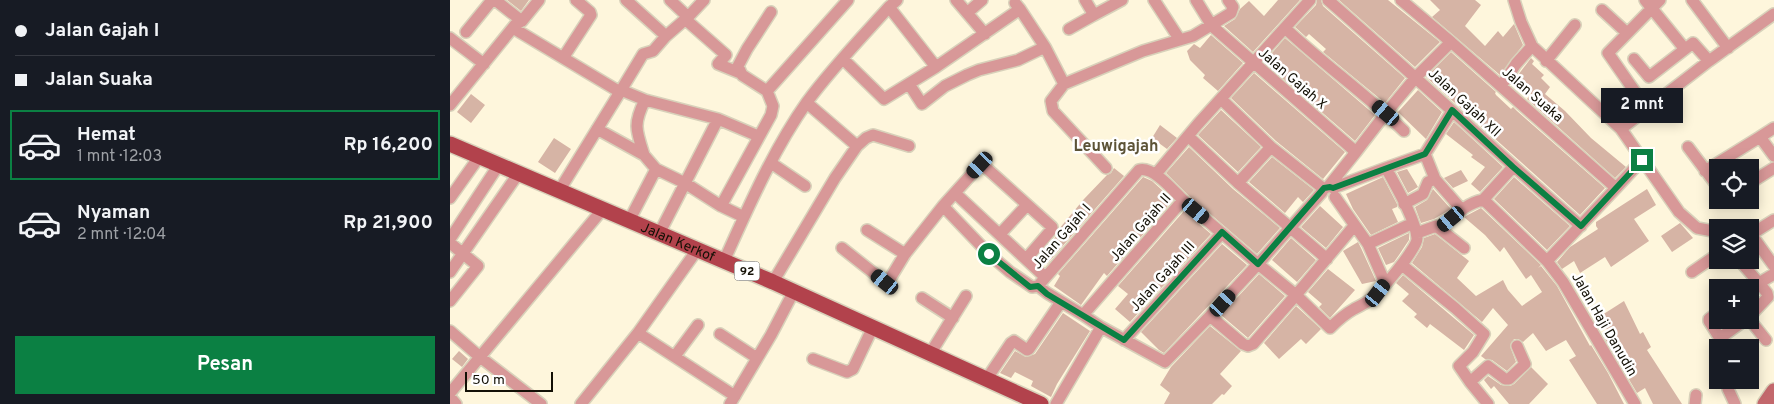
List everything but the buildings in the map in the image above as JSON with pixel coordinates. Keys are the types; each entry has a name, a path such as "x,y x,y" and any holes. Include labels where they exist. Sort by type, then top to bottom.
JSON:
{"main road":[{"name":"Jalan Kerkof","path":"450,144 794,291 1041,404"},
{"path":"1765,404 1774,391"}],"street":[{"path":"466,32 494,0 517,24 564,58 620,91 645,100 718,119 758,136"},
{"path":"450,105 539,0"},
{"path":"564,58 591,15 576,0"},
{"path":"626,0 666,36"},
{"path":"670,0 726,55 718,64 740,74 767,91 773,106 771,115 721,206"},
{"path":"559,191 643,54 653,51 704,0"},
{"path":"767,91 848,0"},
{"path":"956,0 984,34"},
{"path":"967,13 982,0"},
{"path":"1085,0 1094,15"},
{"path":"1069,29 1122,0"},
{"path":"1154,0 1180,40"},
{"name":"Jalan Gajah X","path":"1196,0 1212,26 1356,152"},
{"path":"1106,168 1053,111 1050,106 1051,101 1064,84 1143,51 1193,36 1212,26 1231,13 1233,7 1228,0"},
{"path":"1183,200 1156,174 1310,0"},
{"name":"Jalan Gajah XII","path":"1328,0 1581,226"},
{"name":"Jalan Suaka","path":"1400,0 1451,42 1616,188"},
{"path":"1514,0 1532,46 1621,129 1679,212 1697,228 1709,230"},
{"path":"1647,110 1608,55 1609,51 1628,33 1648,4 1660,0"},
{"path":"1692,0 1728,48"},
{"path":"724,262 771,163 807,102 893,3 936,67"},
{"path":"1648,4 1684,48"},
{"path":"843,59 884,99 936,67 984,34 1017,6 1044,47 1064,84"},
{"path":"1602,10 1628,33"},
{"path":"740,74 738,70 739,61 771,12"},
{"path":"1621,129 1774,14"},
{"path":"1546,61 1575,25"},
{"path":"1285,28 1386,113 1404,131"},
{"path":"450,38 484,64"},
{"path":"955,193 1026,259 1041,281 1061,302 1101,327 1165,362 1210,316 1289,228 1329,190 1386,113 1416,77 1451,42"},
{"path":"1632,89 1693,43 1709,61"},
{"path":"1501,86 1516,64 1532,46"},
{"path":"909,84 922,104 945,86 967,75 1018,60 1044,47"},
{"path":"1634,59 1649,77"},
{"path":"1221,99 1270,147 1329,190 1368,244 1385,283 1402,265 1416,244 1415,228 1386,168"},
{"path":"644,155 637,133 637,115 645,100"},
{"path":"807,102 857,146"},
{"path":"1329,190 1425,154 1452,110"},
{"path":"658,234 718,119"},
{"path":"1705,171 1774,128"},
{"path":"597,129 644,155 656,169 685,183 744,218"},
{"path":"773,282 835,178 857,146 866,138 873,136 909,146"},
{"path":"1188,136 1238,183 1327,259"},
{"path":"1760,137 1774,156"},
{"path":"1238,183 1270,147"},
{"path":"1688,147 1709,176"},
{"path":"1425,154 1435,180 1462,210"},
{"path":"450,198 479,157"},
{"path":"1547,261 1642,160"},
{"path":"771,163 805,186"},
{"path":"842,248 885,282 891,279 905,254 942,206 980,165 983,165 1051,224 1052,229 1026,259"},
{"path":"450,301 478,266 450,241 498,166"},
{"path":"1440,228 1462,210 1483,200 1513,167"},
{"path":"1759,177 1774,168"},
{"path":"629,221 656,169"},
{"name":"Jalan Gajah I","path":"942,206 989,254 1030,287 1041,281 1139,170 1143,169 1156,174"},
{"path":"450,272 518,174"},
{"path":"1404,204 1423,194 1428,182 1435,180"},
{"name":"Jalan Gajah II","path":"1083,315 1183,200 1296,295 1330,328 1343,316 1373,298 1385,283"},
{"name":"Jalan Haji Danudin","path":"1483,200 1547,261 1564,282 1635,404"},
{"path":"1000,234 1027,205"},
{"path":"450,393 602,210"},
{"path":"1759,229 1774,220"},
{"path":"1210,316 1243,344 1248,346 1253,344 1354,226"},
{"path":"1368,244 1415,228 1434,226 1440,228 1464,248"},
{"path":"867,230 905,254"},
{"name":"Jalan Gajah III","path":"1124,340 1222,232"},
{"path":"1759,247 1774,266"},
{"path":"581,404 638,332 698,250"},
{"path":"1692,272 1709,260"},
{"path":"1402,265 1483,332 1484,336 1473,352 1459,366 1488,404"},
{"path":"1747,269 1756,279"},
{"path":"1759,306 1768,297 1759,283 1774,274"},
{"path":"638,332 675,356 732,400 794,291"},
{"path":"930,354 966,296"},
{"path":"922,298 953,318"},
{"path":"986,380 1013,342 1027,350 1029,349 1061,302"},
{"path":"675,356 698,325"},
{"path":"814,359 849,372 853,369 873,327"},
{"path":"1056,404 1101,327"},
{"path":"1727,339 1736,329"},
{"path":"1757,329 1766,340"},
{"path":"450,331 480,357 541,404"},
{"path":"720,334 757,358"},
{"path":"1473,352 1505,379 1509,379 1525,364 1517,346"},
{"path":"1470,382 1488,366"},
{"path":"1728,389 1735,404"},
{"path":"450,397 456,404"}],"district":[{"name":"Leuwigajah","path":"1116,145"}],"route":[{"path":"989,254 1030,287 1038,286 1047,294 1124,340 1222,232 1258,264 1324,188 1333,188 1425,154 1452,110 1513,167 1581,226 1642,160"}]}
